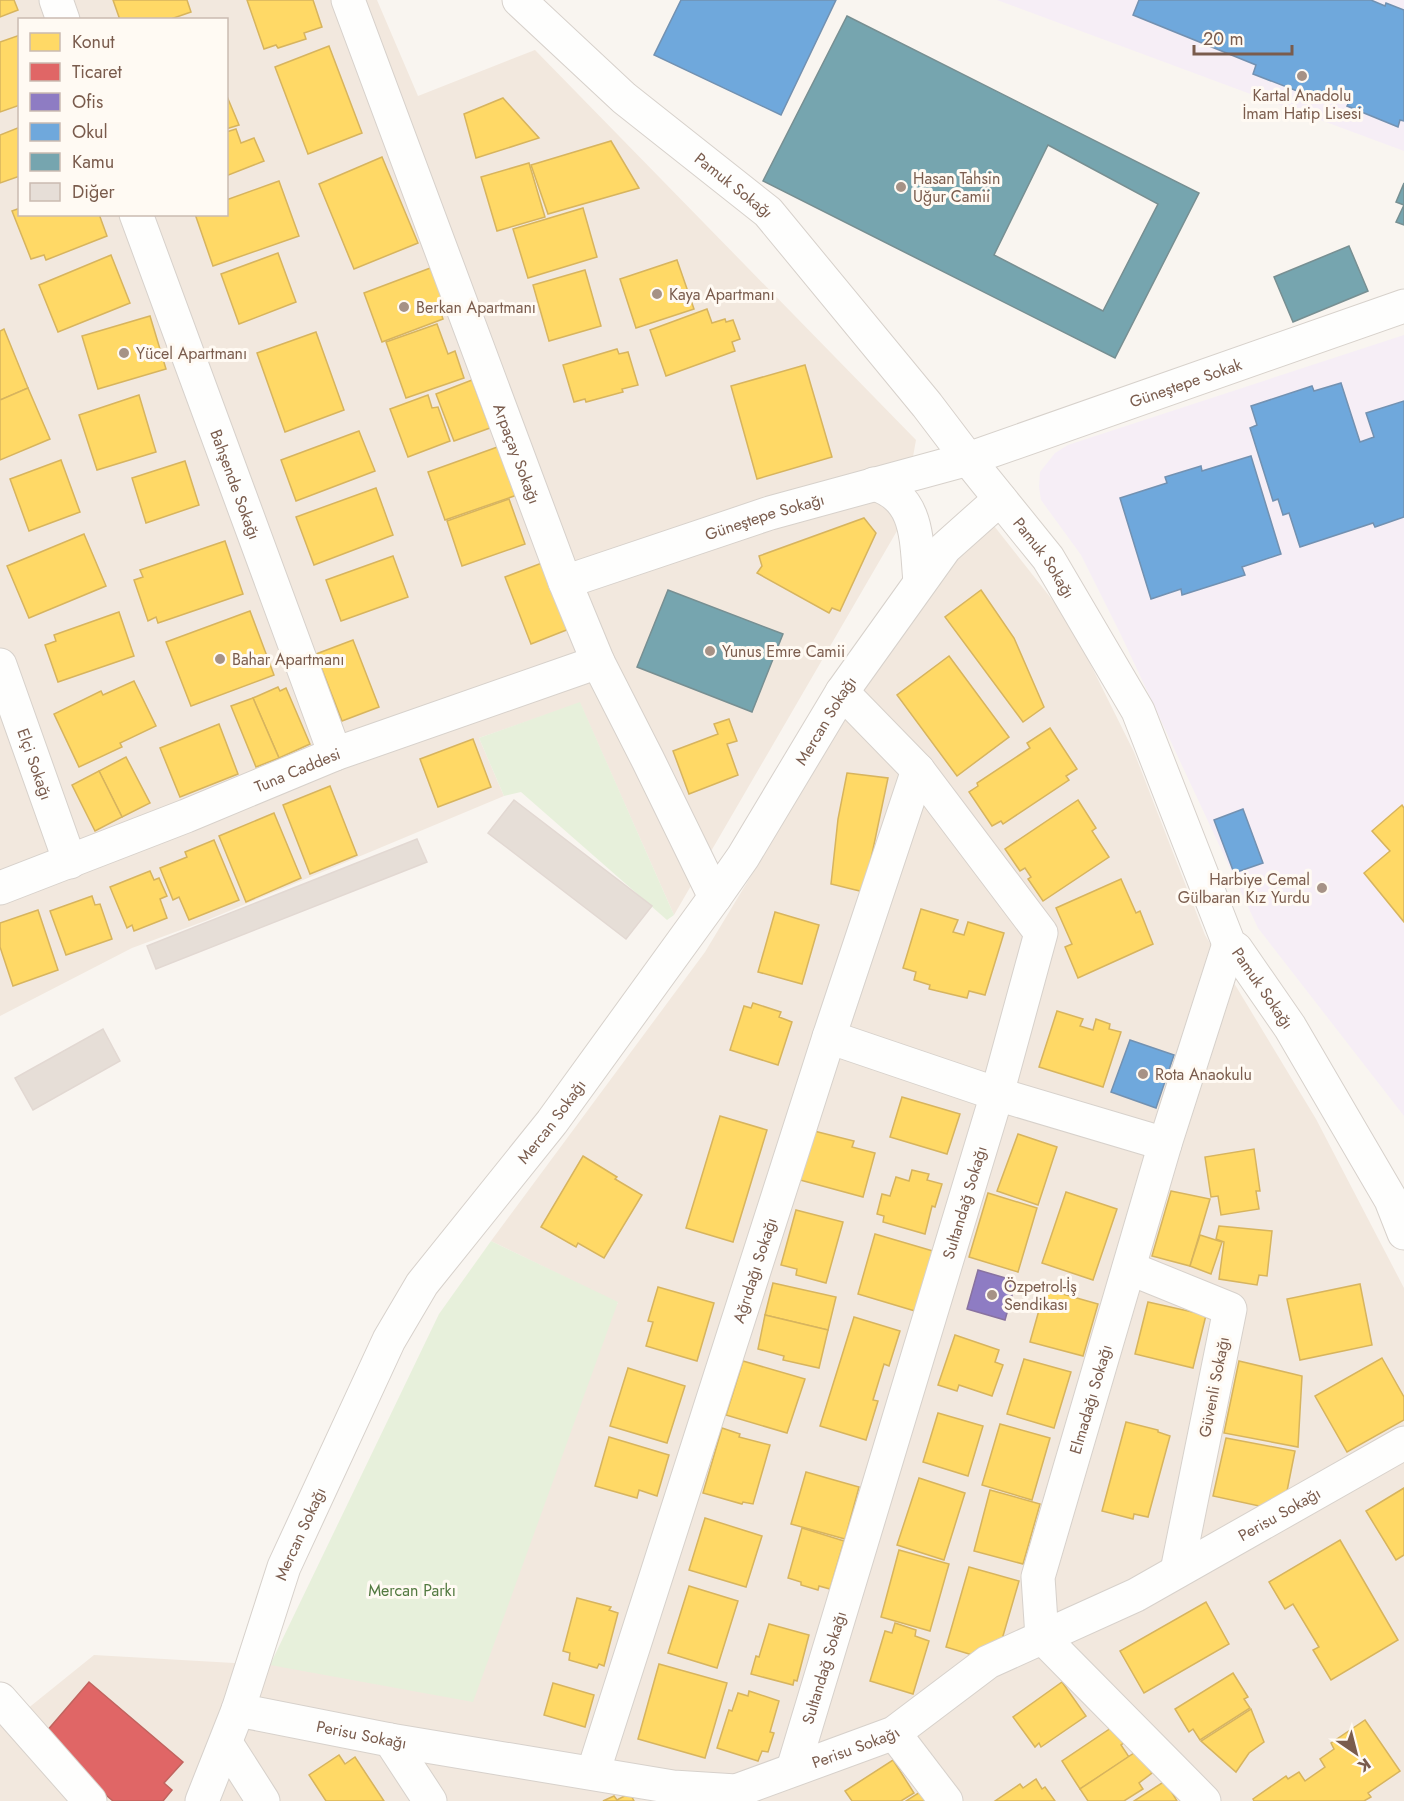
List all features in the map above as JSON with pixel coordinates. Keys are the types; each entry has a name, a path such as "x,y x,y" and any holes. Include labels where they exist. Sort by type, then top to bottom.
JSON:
{"street":[{"path":"56,0 62,18"},
{"name":"Arpaçay Sokağı","path":"348,0 565,582 598,662 715,897"},
{"name":"Pamuk Sokağı","path":"519,0 624,98 768,212 927,405 1048,558 1138,711 1229,944 1236,949 1290,1027 1391,1200 1404,1233"},
{"name":"Bahşende Sokağı","path":"137,216 335,754"},
{"name":"Güneştepe Sokak","path":"968,459 1404,306"},
{"name":"Güneştepe Sokağı","path":"565,582 770,513 968,459"},
{"path":"874,484 887,487 902,499 911,518 916,539 920,582"},
{"name":"Mercan Sokağı","path":"201,1801 238,1710 284,1567 389,1340 416,1293 552,1122 715,897 743,857 842,692 945,548 1000,499"},
{"name":"Tuna Caddesi","path":"0,888 186,816 335,754 598,662"},
{"name":"Elçi Sokağı","path":"0,665 70,862"},
{"name":"Sultandağ Sokağı","path":"793,1769 997,1094 1041,933 918,770 842,692"},
{"name":"Ağrıdağı Sokağı","path":"593,1773 829,1037 918,770"},
{"name":"Elmadağı Sokağı","path":"1042,1637 1038,1577 1165,1144 1229,944"},
{"path":"829,1037 997,1094 1165,1144"},
{"name":"Güvenli Sokağı","path":"1129,1268 1230,1309 1177,1571"},
{"name":"Perisu Sokağı","path":"238,1710 390,1740 593,1773 678,1794 736,1791 894,1733 988,1662 1136,1595 1404,1443"},
{"path":"1042,1637 1204,1801"},
{"path":"0,1699 90,1801"},
{"path":"894,1733 946,1801"},
{"path":"390,1740 430,1801"},
{"path":"226,1743 263,1801"}],"shaded area":[{"path":"0,0 377,0 418,96 535,50 916,440 901,524 674,915 580,703 479,738 504,796 205,921 132,948 0,1016"},
{"name":"Kartal Anadolu İmam Hatip Lisesi","path":"997,0 1404,0 1404,151"},
{"path":"1404,335 1404,1116 1258,928 1121,635 1081,555 1041,500 1039,487 1040,472 1055,453 1068,445"},
{"path":"976,503 1069,621 1134,752 1205,935 1316,1119 1404,1288 1404,1801 0,1801 0,1709 11,1722 94,1655 270,1665 618,1303 491,1241 705,952"}],"green space":[{"path":"580,702 674,915 667,920 521,792 504,796 479,738"},
{"name":"Mercan Parkı","path":"491,1241 618,1302 473,1702 270,1665 439,1314"}],"building: Konut":[{"path":"0,0 14,0 18,10 0,17"},
{"path":"113,0 187,0 191,12 174,18 119,18"},
{"path":"247,0 313,0 322,27 304,33 306,39 278,48 276,45 264,49"},
{"path":"18,36 18,106 0,112 0,42"},
{"path":"329,46 362,133 308,154 275,67"},
{"path":"503,98 539,138 476,158 464,114"},
{"path":"228,99 239,125 228,128"},
{"path":"18,128 18,177 0,183 0,135"},
{"path":"236,129 241,143 254,138 264,161 228,175 228,131"},
{"path":"611,141 639,188 548,214 531,165"},
{"path":"382,157 418,243 354,269 319,184"},
{"path":"529,163 545,217 497,231 481,177"},
{"path":"279,181 299,236 213,266 196,216 228,216 228,199"},
{"path":"583,208 597,257 528,278 513,229"},
{"path":"18,209 18,216 100,216 107,236 46,260 44,255 31,259 12,211"},
{"path":"278,253 296,302 239,324 221,274"},
{"path":"111,255 130,303 58,332 39,285"},
{"name":"Kaya Apartmanı","path":"677,260 694,309 636,328 620,279"},
{"name":"Berkan Apartmanı","path":"433,267 446,301 438,304 443,319 382,342 364,293"},
{"path":"585,270 601,326 549,341 533,285"},
{"path":"707,309 712,323 725,319 726,322 733,320 740,339 732,342 735,351 666,376 650,330"},
{"name":"Yücel Apartmanı","path":"150,316 166,369 98,389 82,336"},
{"path":"437,324 448,354 455,351 464,378 406,398 386,342"},
{"path":"4,329 28,388 0,400 0,331"},
{"path":"316,332 344,410 285,432 257,353"},
{"path":"617,349 619,354 628,352 638,385 622,389 623,392 586,402 585,399 574,402 563,365"},
{"path":"805,365 832,457 757,479 731,386"},
{"path":"472,380 490,428 454,441 436,394"},
{"path":"28,388 50,439 0,460 0,400"},
{"path":"139,395 156,452 97,470 79,415"},
{"path":"428,395 432,408 438,407 450,441 408,457 390,409"},
{"path":"359,431 375,471 296,501 281,460"},
{"path":"503,445 520,494 445,520 428,472"},
{"path":"61,460 80,512 29,531 10,479"},
{"path":"185,461 199,505 146,523 132,478"},
{"path":"376,488 393,535 314,565 296,517"},
{"path":"509,499 525,544 462,566 447,521"},
{"path":"864,518 876,533 840,611 832,608 829,613 757,573 762,566 759,556"},
{"path":"84,534 106,586 29,618 7,566"},
{"path":"225,541 243,594 158,623 156,617 148,621 134,580 143,577 140,570"},
{"path":"393,556 408,597 341,621 326,580"},
{"path":"542,563 569,629 531,644 505,577"},
{"path":"981,590 1014,638 1044,707 1023,722 945,617"},
{"name":"Bahar Apartmanı","path":"250,611 274,675 191,706 166,642"},
{"path":"119,612 134,656 58,682 45,645 56,641 54,635"},
{"path":"353,640 379,707 342,721 316,654"},
{"path":"949,656 1009,737 957,776 897,695"},
{"path":"134,681 156,726 120,743 122,747 79,767 54,714 101,691 103,695"},
{"path":"278,687 280,691 286,688 310,744 279,758 253,698"},
{"path":"253,698 279,758 256,767 231,706"},
{"path":"729,719 737,741 727,744 738,775 689,794 673,751 718,734 714,724"},
{"path":"219,724 238,774 180,797 160,748"},
{"path":"1050,728 1077,769 1066,776 1069,780 1003,824 1001,821 992,826 969,792 978,786 977,783 1030,748 1027,743"},
{"path":"473,739 491,787 438,807 420,759"},
{"path":"126,757 150,803 122,817 99,771"},
{"path":"99,771 122,817 95,831 72,785"},
{"path":"847,773 888,778 864,892 831,884 838,819"},
{"path":"330,786 357,855 310,874 283,805"},
{"path":"1078,800 1096,828 1092,831 1109,857 1043,901 1028,879 1031,877 1025,868 1020,871 1005,849"},
{"path":"1402,805 1404,808 1404,922 1364,873 1390,851 1372,831"},
{"path":"274,813 301,878 246,902 219,836"},
{"path":"214,840 239,900 189,920 179,897 173,900 160,868 187,857 185,852"},
{"path":"150,871 154,880 159,878 167,896 160,899 167,918 134,931 132,925 127,928 110,887"},
{"path":"1121,879 1136,913 1140,911 1153,944 1078,978 1065,947 1072,944 1056,908"},
{"path":"92,896 95,905 100,904 112,939 66,955 50,911"},
{"path":"921,909 958,920 953,932 964,935 968,922 1004,933 985,995 969,991 967,998 929,989 930,985 914,980 916,972 903,968"},
{"path":"38,910 58,970 13,986 0,947 0,923"},
{"path":"775,912 819,925 802,984 758,972"},
{"path":"753,1003 781,1012 779,1017 792,1022 778,1065 730,1050 744,1006 751,1008"},
{"path":"1057,1011 1083,1019 1080,1026 1093,1030 1096,1019 1110,1024 1109,1029 1121,1032 1103,1087 1039,1067"},
{"path":"902,1097 960,1114 947,1154 890,1137"},
{"path":"720,1116 767,1130 733,1242 686,1228"},
{"path":"814,1131 854,1141 852,1147 875,1153 863,1197 800,1180"},
{"path":"1018,1134 1057,1147 1038,1205 997,1191"},
{"path":"1254,1149 1260,1191 1256,1191 1259,1209 1221,1215 1218,1196 1211,1197 1205,1157"},
{"path":"583,1156 642,1195 604,1258 578,1243 576,1247 541,1227"},
{"path":"912,1170 929,1174 927,1180 942,1184 935,1207 932,1206 925,1234 883,1222 884,1216 877,1214 882,1194 890,1196 896,1177 909,1181"},
{"path":"1171,1191 1210,1199 1190,1266 1152,1256"},
{"path":"1066,1192 1117,1209 1093,1280 1042,1263"},
{"path":"988,1193 1037,1208 1018,1272 969,1257"},
{"path":"796,1210 843,1222 826,1283 796,1275 797,1269 781,1265"},
{"path":"1219,1226 1272,1231 1267,1276 1259,1275 1257,1285 1219,1279 1224,1242 1216,1239"},
{"path":"875,1234 933,1251 915,1311 858,1294"},
{"path":"1200,1235 1222,1242 1211,1274 1190,1266"},
{"path":"773,1283 836,1297 828,1330 765,1315"},
{"path":"1360,1284 1372,1345 1300,1360 1287,1299"},
{"path":"658,1287 714,1303 697,1361 646,1346 653,1322 648,1321"},
{"path":"1045,1289 1098,1304 1083,1356 1030,1342"},
{"path":"1148,1302 1206,1315 1193,1368 1135,1354"},
{"path":"765,1315 828,1330 819,1368 783,1360 784,1356 758,1349"},
{"path":"854,1317 900,1331 889,1366 884,1364 873,1400 878,1401 866,1440 820,1426"},
{"path":"955,1335 999,1350 995,1362 1003,1365 992,1396 959,1385 957,1391 938,1385"},
{"path":"1382,1358 1404,1397 1404,1420 1347,1452 1315,1396"},
{"path":"1024,1359 1071,1372 1054,1428 1007,1414"},
{"path":"743,1361 805,1379 787,1433 726,1415"},
{"path":"1239,1361 1302,1376 1298,1447 1224,1433"},
{"path":"628,1368 685,1386 667,1443 610,1426"},
{"path":"938,1413 983,1426 968,1476 923,1462"},
{"path":"1126,1422 1158,1430 1170,1436 1148,1517 1134,1514 1133,1519 1102,1511"},
{"path":"1000,1424 1050,1438 1032,1500 982,1485"},
{"path":"722,1428 740,1434 739,1437 770,1445 753,1504 743,1502 742,1504 703,1493"},
{"path":"609,1437 669,1455 657,1496 639,1490 637,1498 595,1486"},
{"path":"1226,1438 1295,1451 1283,1511 1213,1496"},
{"path":"806,1472 859,1487 845,1539 791,1524"},
{"path":"919,1478 965,1493 944,1560 897,1545"},
{"path":"1404,1488 1404,1555 1396,1560 1366,1511"},
{"path":"990,1490 1040,1504 1023,1564 974,1551"},
{"path":"705,1518 762,1536 746,1587 689,1570"},
{"path":"802,1528 844,1541 830,1589 819,1586 818,1590 788,1578"},
{"path":"1340,1540 1398,1640 1331,1680 1313,1650 1319,1647 1293,1604 1285,1609 1269,1582"},
{"path":"899,1550 949,1564 930,1631 881,1617"},
{"path":"969,1567 1019,1581 998,1653 979,1657 946,1647"},
{"path":"689,1586 738,1601 717,1668 668,1653"},
{"path":"577,1598 611,1607 609,1610 618,1613 604,1666 599,1664 597,1668 569,1660 570,1653 563,1651"},
{"path":"1206,1602 1229,1644 1144,1693 1120,1651"},
{"path":"895,1623 916,1630 915,1636 929,1641 913,1694 870,1681 885,1631 892,1633"},
{"path":"769,1624 809,1635 797,1681 794,1680 793,1685 751,1674"},
{"path":"659,1664 727,1683 705,1758 638,1739"},
{"path":"1233,1673 1248,1697 1244,1699 1250,1708 1200,1740 1193,1729 1189,1732 1175,1709"},
{"path":"1062,1682 1086,1716 1041,1747 1039,1743 1035,1747 1013,1717"},
{"path":"553,1683 594,1695 585,1727 544,1715"},
{"path":"749,1691 779,1701 770,1732 774,1733 768,1752 762,1751 758,1761 717,1748 729,1710 732,1711 738,1693 748,1696"},
{"path":"1251,1709 1264,1742 1249,1753 1236,1772 1201,1741"},
{"path":"1365,1720 1400,1771 1368,1793 1371,1797 1364,1801 1254,1801 1253,1799 1286,1776 1288,1779 1299,1772 1305,1781 1325,1767 1320,1759 1334,1749 1331,1743"},
{"path":"1114,1726 1125,1742 1121,1745 1129,1757 1080,1789 1062,1761"},
{"path":"1137,1751 1152,1773 1139,1783 1143,1789 1124,1801 1088,1801 1080,1789"},
{"path":"339,1755 345,1764 355,1757 384,1801 326,1801 309,1775"},
{"path":"893,1760 914,1793 901,1801 852,1801 845,1791"},
{"path":"1036,1779 1042,1789 1045,1787 1055,1801 995,1801 1020,1784 1023,1788"},
{"path":"1165,1781 1177,1801 1134,1801"},
{"path":"920,1792 926,1801 906,1801"},
{"path":"630,1793 634,1801 603,1801 614,1796 617,1800"}],"building: Ticaret":[{"path":"89,1682 183,1762 164,1783 172,1790 163,1801 113,1801 40,1739"}],"building: Ofis":[{"name":"Özpetrol-İş Sendikası","path":"978,1270 1016,1281 1005,1320 967,1309"}],"building: Okul":[{"path":"681,0 836,0 781,115 654,55"},
{"name":"Kartal Anadolu İmam Hatip Lisesi","path":"1139,0 1371,0 1404,10 1404,121 1400,120 1398,127 1347,106 1349,102 1327,93 1323,101 1253,74 1256,65 1133,15"},
{"path":"1341,383 1360,442 1374,437 1366,413 1404,401 1404,517 1375,527 1373,523 1300,547 1289,513 1283,515 1278,499 1273,501 1250,428 1257,425 1251,406 1312,386 1314,391"},
{"path":"1251,456 1281,554 1242,567 1245,575 1182,595 1181,589 1151,599 1120,498 1167,483 1165,477 1201,466 1202,471"},
{"path":"1243,809 1263,863 1234,873 1214,820"},
{"name":"Rota Anaokulu","path":"1130,1040 1174,1055 1156,1108 1111,1092"}],"building: Kamu":[{"name":"Hasan Tahsin Uğur Camii","path":"847,16 1199,193 1115,358 763,181","holes":["1048,145 1158,204 1103,311 994,255"]},
{"path":"1404,183 1404,205 1396,202"},
{"path":"1404,205 1404,225 1396,222"},
{"path":"1349,246 1368,291 1293,322 1274,277"},
{"name":"Yunus Emre Camii","path":"668,590 783,634 752,712 637,667"}],"building: Diğer":[{"path":"514,800 652,906 626,939 488,833"},
{"path":"417,839 427,862 156,969 147,946"},
{"path":"103,1029 120,1061 33,1110 15,1078"}],"place":[{"name":"Kartal Anadolu İmam Hatip Lisesi","path":"1302,76"},
{"name":"Hasan Tahsin Uğur Camii","path":"901,187"},
{"name":"Kaya Apartmanı","path":"657,294"},
{"name":"Berkan Apartmanı","path":"404,307"},
{"name":"Yücel Apartmanı","path":"124,353"},
{"name":"Yunus Emre Camii","path":"710,651"},
{"name":"Bahar Apartmanı","path":"220,659"},
{"name":"Harbiye Cemal Gülbaran Kız Yurdu","path":"1322,888"},
{"name":"Rota Anaokulu","path":"1143,1074"},
{"name":"Özpetrol-İş Sendikası","path":"992,1295"}]}
